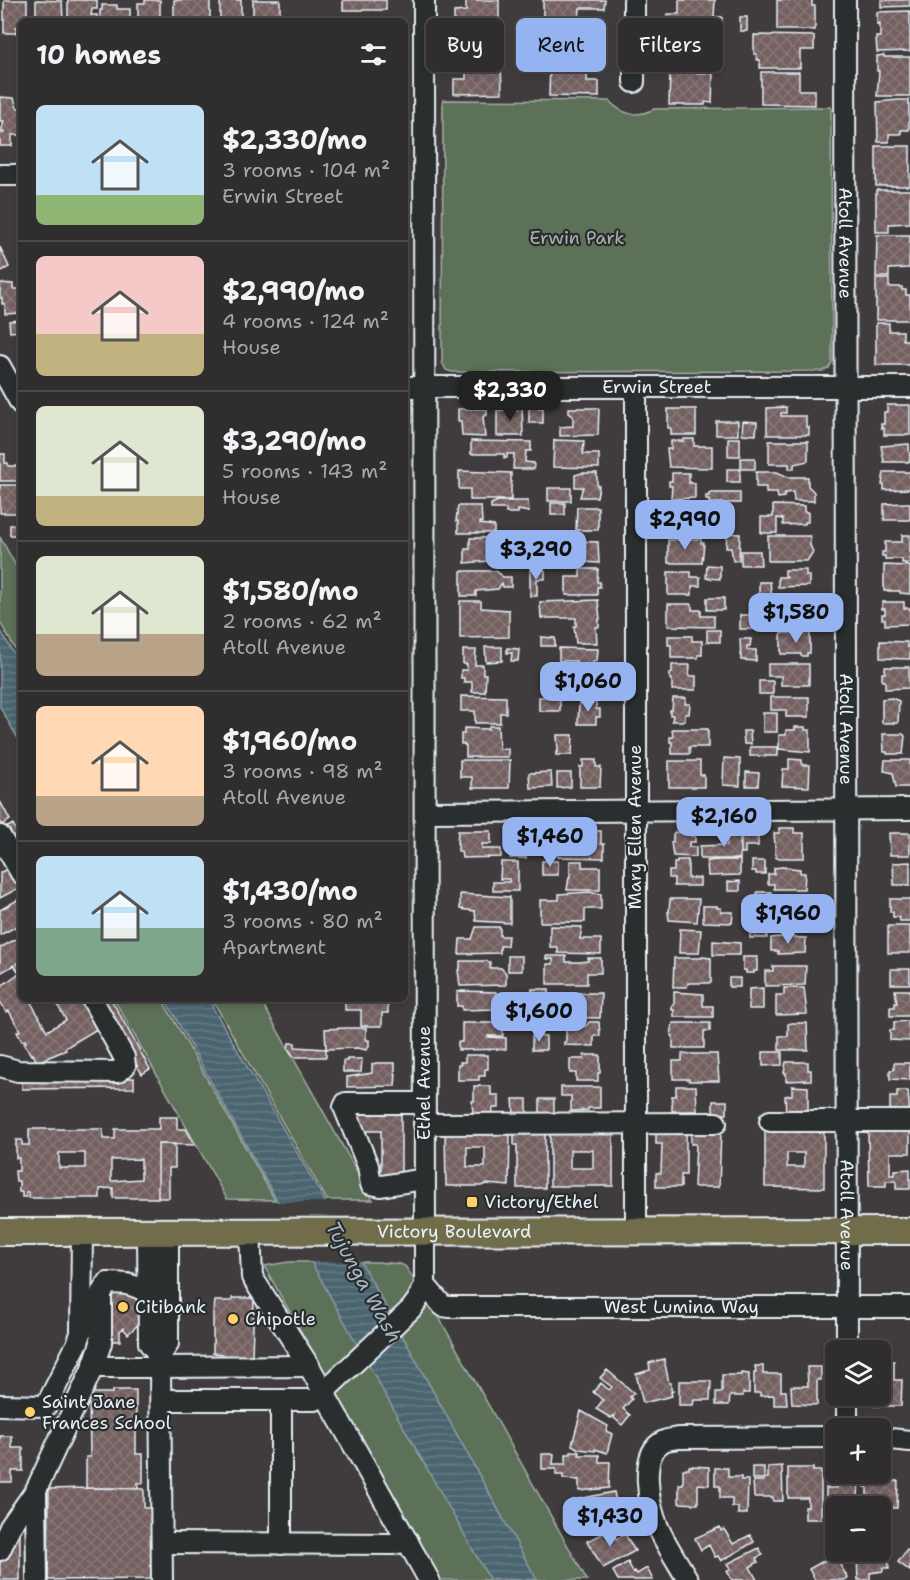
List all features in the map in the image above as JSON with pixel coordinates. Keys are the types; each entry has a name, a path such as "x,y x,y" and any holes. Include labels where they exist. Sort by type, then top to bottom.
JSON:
{"main road":[{"name":"Victory Boulevard","path":"0,1232 910,1231"}],"street":[{"name":"Ethel Avenue","path":"424,0 414,192 415,387 425,812 425,1285"},
{"path":"634,0 634,82"},
{"name":"Atoll Avenue","path":"845,0 847,1340"},
{"path":"0,175 18,175"},
{"path":"0,366 16,387"},
{"name":"Erwin Street","path":"415,387 910,387"},
{"name":"Mary Ellen Avenue","path":"636,387 636,1231"},
{"path":"425,812 910,809"},
{"path":"0,836 18,868"},
{"path":"0,1066 18,1071 118,1072 125,1066 124,1058 94,1002"},
{"path":"424,1103 346,1103 344,1107 368,1166 371,1185 381,1186 424,1179"},
{"path":"770,1121 910,1122"},
{"path":"424,1124 716,1123"},
{"path":"261,1231 252,1277 309,1366 429,1580"},
{"path":"0,1405 46,1406 81,1333 82,1232"},
{"path":"158,1232 148,1294 149,1343 160,1361"},
{"path":"158,1232 168,1344 160,1361 162,1580"},
{"path":"0,1550 10,1527 36,1490 93,1367 101,1343 101,1293 104,1287 108,1283 125,1283 138,1286 148,1294"},
{"path":"161,1400 315,1400 403,1316 417,1301 425,1285"},
{"name":"West Lumina Way","path":"425,1285 443,1305 450,1307 910,1307"},
{"path":"93,1367 160,1361 309,1366"},
{"path":"281,1400 281,1544"},
{"path":"688,1580 658,1527 647,1474 652,1452 663,1441 678,1438 825,1437"},
{"path":"891,1439 910,1441"},
{"path":"36,1490 36,1580"},
{"path":"162,1543 393,1544 408,1541"}],"green space":[{"name":"Erwin Park","path":"443,100 609,101 630,114 641,114 654,109 831,107 832,362 829,368 823,371 452,372 446,370 442,362"},
{"path":"0,537 18,570 18,655 0,622"},
{"path":"116,1002 164,1002 275,1200 227,1199"},
{"path":"214,1002 262,1002 373,1200 327,1200"},
{"path":"289,1262 377,1262 405,1266 432,1305 587,1580 441,1580 264,1266"}],"water":[{"path":"0,629 18,662 18,739 0,707"},
{"name":"Tujunga Wash","path":"167,1002 210,1002 390,1313 537,1580 490,1580"}],"pier":[{"path":"275,1202 329,1202 364,1261 308,1262"}],"building":[{"path":"4,0 27,0 27,17 18,18 16,33 4,33"},
{"path":"36,0 62,1 63,18 36,18"},
{"path":"68,0 97,0 97,9 92,9 91,15 97,15 97,18 68,18"},
{"path":"145,0 160,0 160,18 138,18 138,3 145,3"},
{"path":"174,0 210,0 210,18 174,18"},
{"path":"220,0 241,0 241,18 220,18"},
{"path":"253,0 280,0 280,18 253,18"},
{"path":"343,0 386,0 386,10 343,10"},
{"path":"466,0 499,0 499,18 454,18 454,12 466,11"},
{"path":"543,0 605,0 604,8 580,8 579,18 543,18"},
{"path":"679,0 715,0 714,17 722,18 667,18 667,14 679,14"},
{"path":"777,0 812,0 812,6 815,6 815,30 777,30"},
{"path":"881,0 910,0 910,6 881,7"},
{"path":"102,5 117,5 117,9 130,9 130,18 100,18 100,10 102,10"},
{"path":"910,11 910,51 877,52 876,37 880,37 880,23 877,24 877,12"},
{"path":"740,17 747,17 747,31 740,31"},
{"path":"754,35 814,36 814,50 800,50 800,68 760,68 760,60 757,60 757,54 754,54"},
{"path":"884,55 884,57 910,57 910,96 877,96 879,71 877,71 877,56"},
{"path":"466,72 501,72 502,93 454,94 454,79 466,79"},
{"path":"550,72 587,72 587,81 599,81 599,97 549,96"},
{"path":"670,72 713,73 712,103 669,105"},
{"path":"761,72 799,72 799,90 815,90 815,105 761,104"},
{"path":"0,97 14,98 18,108 18,135 12,135 12,146 0,146 0,133 4,133 1,131 4,121 0,121"},
{"path":"909,100 909,130 901,130 901,134 889,134 889,142 878,142 877,102"},
{"path":"876,146 910,146 910,186 876,186"},
{"path":"876,190 910,190 910,223 889,224 889,232 876,232"},
{"path":"877,235 910,235 909,268 889,269 889,277 876,277"},
{"path":"0,247 9,267 0,272"},
{"path":"876,279 889,279 889,287 902,287 902,290 906,290 906,295 910,295 910,320 876,320"},
{"path":"0,283 13,284 13,289 18,289 18,313 5,314 5,304 2,304 2,298 0,298"},
{"path":"18,320 18,331 10,332 9,321"},
{"path":"876,323 889,323 889,331 903,331 903,340 910,340 910,365 876,365"},
{"path":"512,405 522,405 523,436 497,436 497,410 517,410 517,408 512,408"},
{"path":"887,405 910,405 910,435 884,435 884,428 881,428 881,424 884,424 884,412 887,412"},
{"path":"786,407 786,413 781,413 781,416 806,416 809,435 767,435 767,408"},
{"path":"529,408 543,408 543,423 529,423"},
{"path":"569,408 598,408 598,435 560,436 560,427 573,426 573,416 569,413"},
{"path":"458,409 487,409 487,415 483,417 485,437 462,436"},
{"path":"668,409 696,409 696,435 671,435 671,428 668,428"},
{"path":"716,421 738,421 738,435 716,435"},
{"path":"743,421 757,422 756,435 742,434"},
{"path":"728,438 740,438 740,456 728,456"},
{"path":"684,439 694,439 694,446 712,446 712,468 669,467 667,449 671,449 671,441 684,441"},
{"path":"554,440 584,441 583,454 599,454 599,468 553,467"},
{"path":"471,441 531,442 531,451 526,451 525,462 534,463 534,469 513,469 514,454 507,454 507,458 504,458 504,454 471,454"},
{"path":"769,441 808,441 808,461 794,464 794,469 789,469 789,464 769,464"},
{"path":"909,444 910,462 884,462 881,446"},
{"path":"0,454 5,454 5,463 8,463 8,466 18,466 18,481 0,481"},
{"path":"741,458 755,458 755,469 741,469"},
{"path":"727,469 740,469 740,482 727,482"},
{"path":"459,471 511,473 511,500 470,500 470,489 459,489"},
{"path":"756,472 777,472 788,477 808,477 808,486 814,492 814,501 794,501 793,492 785,493 784,497 778,498 777,493 766,493 766,487 756,487"},
{"path":"884,472 910,472 910,489 884,490 884,485 882,485"},
{"path":"597,473 597,486 599,486 597,497 580,497 583,487 575,487 575,475"},
{"path":"672,473 689,473 689,483 695,483 695,498 671,499 672,486 669,486 669,481 672,481"},
{"path":"0,485 18,485 18,513 0,513"},
{"path":"548,488 571,488 571,501 548,501"},
{"path":"709,493 740,493 740,503 709,503 706,496 709,496"},
{"path":"498,501 528,501 529,512 518,510 518,513 506,513 506,509 491,509 491,504"},
{"path":"551,503 565,503 565,515 551,515"},
{"path":"910,503 910,520 884,520 884,504"},
{"path":"671,505 707,505 707,524 702,524 702,530 672,531 672,524 669,524 669,518 672,518"},
{"path":"773,505 804,506 804,512 808,512 808,522 783,525 783,519 777,518 777,533 761,533 761,517 773,517"},
{"path":"458,506 481,506 482,522 480,524 494,526 494,533 458,533 458,521 456,521"},
{"path":"577,507 598,507 598,530 576,530"},
{"path":"16,517 18,517 18,544 16,544 16,535 10,535 10,525 16,525"},
{"path":"727,533 740,534 739,560 733,561 731,548 726,548"},
{"path":"531,534 545,534 545,547 531,547"},
{"path":"902,535 910,535 910,563 902,563 902,559 885,559 882,552 885,552 885,542 902,542"},
{"path":"768,536 810,536 813,552 807,561 768,561"},
{"path":"470,538 521,540 521,563 489,563 489,561 465,563 465,549 470,549"},
{"path":"701,539 701,543 704,543 702,563 668,563 668,540"},
{"path":"574,541 598,542 599,563 554,559 555,546 574,546"},
{"path":"741,551 760,551 761,565 741,565"},
{"path":"707,565 720,566 720,579 706,578"},
{"path":"884,565 910,566 910,594 900,593 900,591 884,591"},
{"path":"580,569 598,569 597,582 600,582 600,587 597,587 597,595 566,595 566,577 580,577"},
{"path":"530,570 545,570 545,579 537,579 537,596 530,596"},
{"path":"785,570 806,570 806,576 809,576 809,586 778,587 778,577 787,577"},
{"path":"461,571 496,571 503,577 511,577 511,587 503,587 502,583 498,589 476,591 476,596 461,596"},
{"path":"668,572 691,572 691,577 700,577 700,586 692,586 692,595 668,595"},
{"path":"759,582 770,582 772,597 759,597"},
{"path":"707,598 724,598 724,610 707,610"},
{"path":"598,600 600,619 599,627 596,627 597,643 576,643 574,626 576,626 576,618 541,618 540,602"},
{"path":"460,601 481,601 481,608 509,610 509,637 460,638"},
{"path":"774,601 806,602 806,616 803,616 803,622 779,622 779,614 774,614"},
{"path":"882,602 904,602 904,608 910,608 910,624 885,625 885,619 882,619 885,609 882,609"},
{"path":"668,604 692,604 692,610 701,610 701,616 714,616 714,627 668,626"},
{"path":"740,615 763,615 763,629 740,629"},
{"path":"707,630 720,630 720,642 707,642"},
{"path":"781,633 810,633 810,653 807,653 807,656 781,654"},
{"path":"668,636 692,636 692,641 702,641 702,655 698,655 698,658 671,658"},
{"path":"541,637 555,638 555,646 541,646"},
{"path":"740,639 751,639 747,650 756,650 756,661 741,660"},
{"path":"880,641 907,642 907,647 910,647 910,659 880,658"},
{"path":"485,647 502,647 502,661 486,662"},
{"path":"507,648 519,649 518,661 511,661 512,653 507,653"},
{"path":"559,648 598,649 597,661 593,661 596,691 581,691 580,680 585,676 574,676 576,661 559,661"},
{"path":"463,650 476,650 475,665 483,665 483,674 486,674 485,692 472,692 472,682 464,682 464,678 461,678 461,670 467,670 467,664 463,664"},
{"path":"768,664 809,664 809,685 781,685 781,676 768,676"},
{"path":"672,665 690,665 689,676 696,676 696,690 672,690 670,673 672,673"},
{"path":"885,667 909,667 909,688 885,689 882,673 885,673"},
{"path":"759,681 773,681 773,694 759,694"},
{"path":"461,696 506,697 506,713 500,713 500,723 475,723 475,711 461,711"},
{"path":"539,697 560,697 560,711 539,711"},
{"path":"771,697 809,697 809,717 786,717 786,710 771,710"},
{"path":"673,698 686,698 685,704 690,704 689,714 685,714 685,721 672,721 673,715 670,715 670,710 672,710"},
{"path":"892,698 899,701 898,723 882,723 882,699"},
{"path":"579,702 596,702 596,709 600,709 600,717 596,717 596,724 578,724"},
{"path":"763,713 777,713 777,732 763,732"},
{"path":"489,726 498,726 499,749 508,749 508,757 466,757 466,747 461,744 461,734 464,734 464,728 489,729"},
{"path":"795,727 805,727 805,730 810,730 810,752 779,749 779,735 786,735 786,730 795,730"},
{"path":"672,729 708,729 708,747 689,747 690,754 672,754 670,737 673,737"},
{"path":"743,731 750,731 751,744 744,744"},
{"path":"883,734 903,734 905,736 903,754 884,752"},
{"path":"557,735 573,735 572,755 556,755 558,752"},
{"path":"750,747 778,747 778,756 750,756"},
{"path":"724,758 740,759 740,786 723,785"},
{"path":"789,759 802,760 802,765 810,765 809,787 782,786 783,769 789,769"},
{"path":"460,760 510,760 509,788 472,788 472,777 460,777"},
{"path":"583,760 596,760 596,767 601,767 600,787 580,787 580,767 583,767"},
{"path":"885,760 910,760 910,787 896,787 893,773 884,771"},
{"path":"669,761 700,761 700,775 704,775 704,787 669,787"},
{"path":"551,772 552,787 530,788 529,773"},
{"path":"746,772 759,773 758,786 746,786"},
{"path":"557,773 571,773 571,787 557,788"},
{"path":"0,801 10,820 2,825 0,822"},
{"path":"13,824 18,833 18,854 4,829"},
{"path":"544,828 560,828 560,836 544,836"},
{"path":"727,828 740,828 740,859 700,859 700,846 727,845"},
{"path":"779,828 794,828 794,833 804,833 804,858 776,858 774,833 779,833"},
{"path":"512,829 528,829 528,851 512,851"},
{"path":"458,831 491,831 491,844 482,844 482,849 501,849 501,857 462,858 461,851 458,851"},
{"path":"570,831 601,831 604,858 558,857 558,841 572,841 572,849 580,849 580,840 570,840"},
{"path":"675,832 691,833 691,836 695,836 695,842 689,842 689,847 696,847 696,857 673,856 671,842 673,842"},
{"path":"741,832 758,832 758,846 745,846 745,853 741,853"},
{"path":"889,833 910,833 910,855 890,855"},
{"path":"515,851 526,851 526,858 510,858 510,854 515,854"},
{"path":"677,860 688,860 688,878 700,878 700,886 674,886 674,878 669,878 669,871 674,871 674,863 677,863"},
{"path":"740,860 740,875 708,876 707,861"},
{"path":"542,861 558,861 558,875 542,875"},
{"path":"570,861 582,861 582,867 600,867 600,890 567,890"},
{"path":"752,861 765,861 765,874 756,874 756,871 752,871"},
{"path":"501,862 518,862 518,891 493,891 493,882 509,882 509,879 500,879"},
{"path":"910,862 910,885 894,885 893,863"},
{"path":"8,868 18,889 0,898 0,873"},
{"path":"774,868 800,869 800,873 805,873 804,889 774,889 774,884 768,884 768,874 774,874"},
{"path":"740,881 740,891 728,891 728,882"},
{"path":"589,892 601,894 601,909 585,909 585,922 540,922 540,900 559,900 559,894"},
{"path":"757,892 771,892 771,905 758,906"},
{"path":"460,894 510,897 510,923 476,921 475,911 460,909"},
{"path":"782,898 789,898 789,901 804,900 805,919 783,922"},
{"path":"670,899 699,899 697,922 669,920"},
{"path":"890,899 910,899 910,921 900,921 899,917 893,917 893,912 890,912"},
{"path":"18,900 18,926 0,935 0,910"},
{"path":"703,906 717,906 721,908 721,912 733,912 732,923 703,922"},
{"path":"750,924 767,924 767,938 750,938"},
{"path":"550,926 582,927 580,939 601,939 601,954 558,953 558,947 550,947"},
{"path":"888,926 910,926 910,953 888,953"},
{"path":"476,927 500,927 500,936 508,936 507,946 500,946 500,953 459,954 460,939 472,939"},
{"path":"680,929 701,930 699,953 679,953"},
{"path":"18,938 18,971 14,965 0,973 0,948"},
{"path":"771,938 806,938 805,953 778,954 778,951 771,951"},
{"path":"713,941 740,943 740,955 713,955"},
{"path":"508,956 522,956 522,971 508,971"},
{"path":"546,956 566,956 566,962 601,958 601,973 587,973 587,984 547,984 547,964 553,964 553,959 546,959"},
{"path":"743,957 757,957 757,971 746,973 746,970 743,970"},
{"path":"674,958 711,958 711,983 688,983 687,987 673,987"},
{"path":"460,961 490,962 490,968 501,968 506,973 506,985 460,986 458,970 460,970"},
{"path":"773,966 806,966 805,985 765,986 765,971 773,971"},
{"path":"891,969 910,969 910,984 891,984"},
{"path":"18,974 18,1002 31,1002 47,1031 66,1020 56,1002 82,1002 84,1007 87,1005 97,1029 65,1048 66,1050 37,1062 24,1043 25,1040 22,1041 17,1032 20,1031 9,1011 6,1012 0,1001 0,987"},
{"path":"729,978 740,978 740,987 729,987"},
{"path":"763,988 763,1009 749,1009 749,989"},
{"path":"784,988 804,988 807,1014 776,1015 776,995 784,995"},
{"path":"532,989 549,989 549,1005 531,1005"},
{"path":"895,990 910,990 910,1016 890,1016 890,1007 895,1007 897,1003"},
{"path":"457,992 496,992 496,1009 462,1010 462,1006 457,1006"},
{"path":"674,992 703,994 703,1006 713,1006 713,1017 674,1017 672,1005 674,1005"},
{"path":"575,993 601,993 600,1018 556,1017 556,1005 575,1006"},
{"path":"507,995 528,995 528,1018 506,1018"},
{"path":"102,1002 113,1002 150,1069 142,1074"},
{"path":"345,1002 388,1002 388,1013 382,1013 382,1026 361,1026 361,1010 345,1010"},
{"path":"908,1021 910,1041 890,1040 890,1030 894,1030 894,1022"},
{"path":"589,1022 599,1022 600,1036 594,1036 594,1046 564,1045 566,1026 586,1026"},
{"path":"462,1023 503,1023 503,1036 488,1037 506,1038 506,1049 458,1050 458,1042 462,1042"},
{"path":"673,1023 710,1023 710,1031 704,1031 704,1048 673,1048 673,1036 671,1035"},
{"path":"807,1023 808,1050 779,1050 779,1036 788,1036 788,1024"},
{"path":"366,1028 366,1040 369,1040 369,1047 366,1050 326,1049 325,1029"},
{"path":"532,1036 546,1036 546,1050 532,1050"},
{"path":"289,1043 295,1043 295,1047 326,1049 326,1057 294,1057 288,1048"},
{"path":"763,1052 782,1052 782,1065 763,1066"},
{"path":"682,1054 717,1054 719,1081 673,1079 673,1061 682,1061"},
{"path":"465,1055 488,1055 488,1069 485,1069 485,1076 479,1076 479,1080 458,1080 458,1065 461,1065 460,1062 465,1062"},
{"path":"584,1055 600,1055 598,1081 576,1081 576,1073 570,1073 570,1059 584,1059"},
{"path":"362,1059 361,1072 343,1072 343,1061"},
{"path":"786,1062 808,1062 811,1080 786,1081 786,1073 784,1073"},
{"path":"395,1063 395,1086 347,1087 347,1077 372,1073 372,1064"},
{"path":"894,1063 910,1063 910,1080 890,1079 890,1070 894,1070"},
{"path":"22,1078 134,1078 134,1088 22,1089"},
{"path":"474,1086 491,1086 491,1095 499,1095 499,1108 493,1108 492,1115 473,1115"},
{"path":"676,1086 696,1086 697,1111 672,1111 672,1096 676,1096"},
{"path":"792,1086 808,1087 808,1114 786,1113 785,1096 792,1095"},
{"path":"561,1087 600,1087 600,1108 571,1111 571,1096 561,1096"},
{"path":"897,1091 908,1091 910,1114 890,1114 890,1097 897,1097"},
{"path":"513,1099 527,1099 527,1113 514,1113"},
{"path":"540,1099 554,1099 554,1115 540,1115"},
{"path":"713,1101 727,1101 727,1114 713,1114"},
{"path":"350,1110 401,1111 401,1178 374,1181 376,1169 381,1169 381,1131 357,1131"},
{"path":"159,1117 177,1117 177,1129 186,1129 195,1145 158,1144 158,1198 113,1198 113,1188 100,1189 100,1198 29,1198 29,1192 26,1192 26,1197 22,1197 22,1192 19,1192 19,1181 16,1181 15,1171 19,1171 16,1140 22,1140 22,1145 29,1145 29,1129 103,1129 103,1139 115,1139 115,1129 159,1129","holes":["59,1153 85,1153 85,1168 59,1168","141,1159 141,1179 111,1181 111,1160"]},
{"path":"765,1130 824,1130 824,1188 765,1187","holes":["787,1153 804,1153 804,1167 787,1167"]},
{"path":"445,1131 510,1131 509,1186 486,1184 446,1186","holes":["467,1147 485,1147 485,1167 467,1167"]},
{"path":"514,1131 545,1131 545,1188 517,1188 517,1145 514,1145"},
{"path":"656,1131 686,1131 686,1175 681,1175 681,1187 656,1187 656,1173 661,1173 662,1144 656,1144"},
{"path":"691,1131 721,1131 719,1187 694,1187 696,1144 691,1144"},
{"path":"550,1132 613,1132 613,1186 550,1186","holes":["570,1150 593,1150 593,1168 570,1168"]},
{"path":"868,1132 910,1132 910,1153 890,1153 890,1175 895,1175 895,1170 910,1169 910,1189 896,1189 896,1181 886,1181 886,1186 869,1186"},
{"path":"158,1144 175,1144 175,1168 169,1168 169,1198 158,1198"},
{"name":"Citibank","path":"117,1273 134,1273 134,1298 141,1298 142,1321 128,1334 123,1328 120,1331 120,1341 106,1341 109,1291 117,1291"},
{"name":"Chipotle","path":"232,1298 254,1298 252,1356 223,1356 223,1354 213,1353 215,1301 232,1301"},
{"path":"664,1359 673,1391 672,1396 643,1403 636,1374 650,1370 649,1363"},
{"path":"891,1361 894,1361 894,1380 902,1380 901,1406 891,1406"},
{"path":"755,1366 763,1366 763,1374 781,1374 781,1391 786,1391 787,1405 774,1405 774,1395 760,1396 760,1393 754,1393"},
{"path":"807,1367 821,1367 821,1380 817,1380 817,1405 792,1404 791,1386 808,1386"},
{"path":"607,1370 634,1393 623,1409 630,1415 622,1425 614,1418 615,1415 611,1418 596,1409 603,1400 593,1392 601,1383 609,1390 612,1387 600,1378"},
{"path":"741,1373 749,1374 749,1393 743,1393 743,1396 730,1396 729,1405 716,1405 716,1392 722,1392 722,1375 741,1375"},
{"path":"679,1381 711,1381 710,1400 694,1400 693,1405 679,1405"},
{"path":"113,1390 136,1390 136,1454 143,1454 143,1483 138,1483 138,1488 86,1488 86,1457 90,1457 89,1393 113,1393"},
{"path":"581,1411 608,1426 606,1431 612,1434 607,1453 595,1449 595,1451 579,1449 572,1445"},
{"path":"0,1436 12,1436 12,1448 23,1448 23,1471 12,1471 12,1482 0,1482"},
{"path":"571,1452 580,1452 579,1455 599,1455 599,1462 610,1462 609,1488 579,1491 579,1480 563,1479 563,1475 556,1475 556,1469 542,1469 542,1454 554,1454 553,1464 566,1464 566,1454 571,1454"},
{"path":"689,1466 709,1467 709,1485 698,1484 698,1504 679,1503 679,1484 683,1484 683,1469 689,1469"},
{"path":"782,1466 783,1501 773,1501 773,1497 754,1497 753,1481 764,1481 764,1479 752,1479 752,1467 764,1467 764,1478 768,1478 768,1467"},
{"path":"715,1468 728,1468 728,1477 741,1477 741,1480 748,1480 747,1514 738,1514 738,1507 732,1507 732,1498 720,1498 720,1486 715,1486"},
{"path":"788,1468 813,1468 813,1471 821,1471 821,1519 805,1519 808,1498 788,1498"},
{"path":"891,1481 898,1481 897,1508 891,1508 891,1496 867,1496 867,1487 864,1487 864,1484 891,1484"},
{"path":"837,1484 859,1484 858,1496 826,1496 826,1488 837,1488"},
{"path":"49,1489 144,1489 144,1508 151,1508 152,1579 48,1580"},
{"path":"614,1492 620,1521 589,1528 586,1513 577,1515 573,1500"},
{"path":"20,1522 20,1580 0,1580 0,1563"},
{"path":"720,1527 721,1531 724,1529 733,1544 750,1535 754,1542 721,1561 718,1556 715,1557 709,1545 701,1550 695,1538"},
{"path":"611,1530 616,1539 625,1534 635,1551 603,1568 587,1541"},
{"path":"759,1548 763,1555 756,1558 758,1562 750,1567 757,1580 732,1580 727,1571 731,1569 727,1564"},
{"path":"907,1550 910,1552 910,1571 898,1562"},
{"path":"825,1560 825,1562 838,1562 848,1578 815,1580 809,1569"},
{"path":"628,1562 633,1572 637,1574 647,1568 653,1580 618,1580 613,1571"},
{"path":"857,1562 888,1562 889,1568 870,1573 870,1580 858,1580"}],"place":[{"name":"Victory/Ethel","path":"472,1202"},
{"name":"Citibank","path":"123,1307"},
{"name":"Chipotle","path":"233,1319"},
{"name":"Saint Jane Frances School","path":"30,1412"}]}
